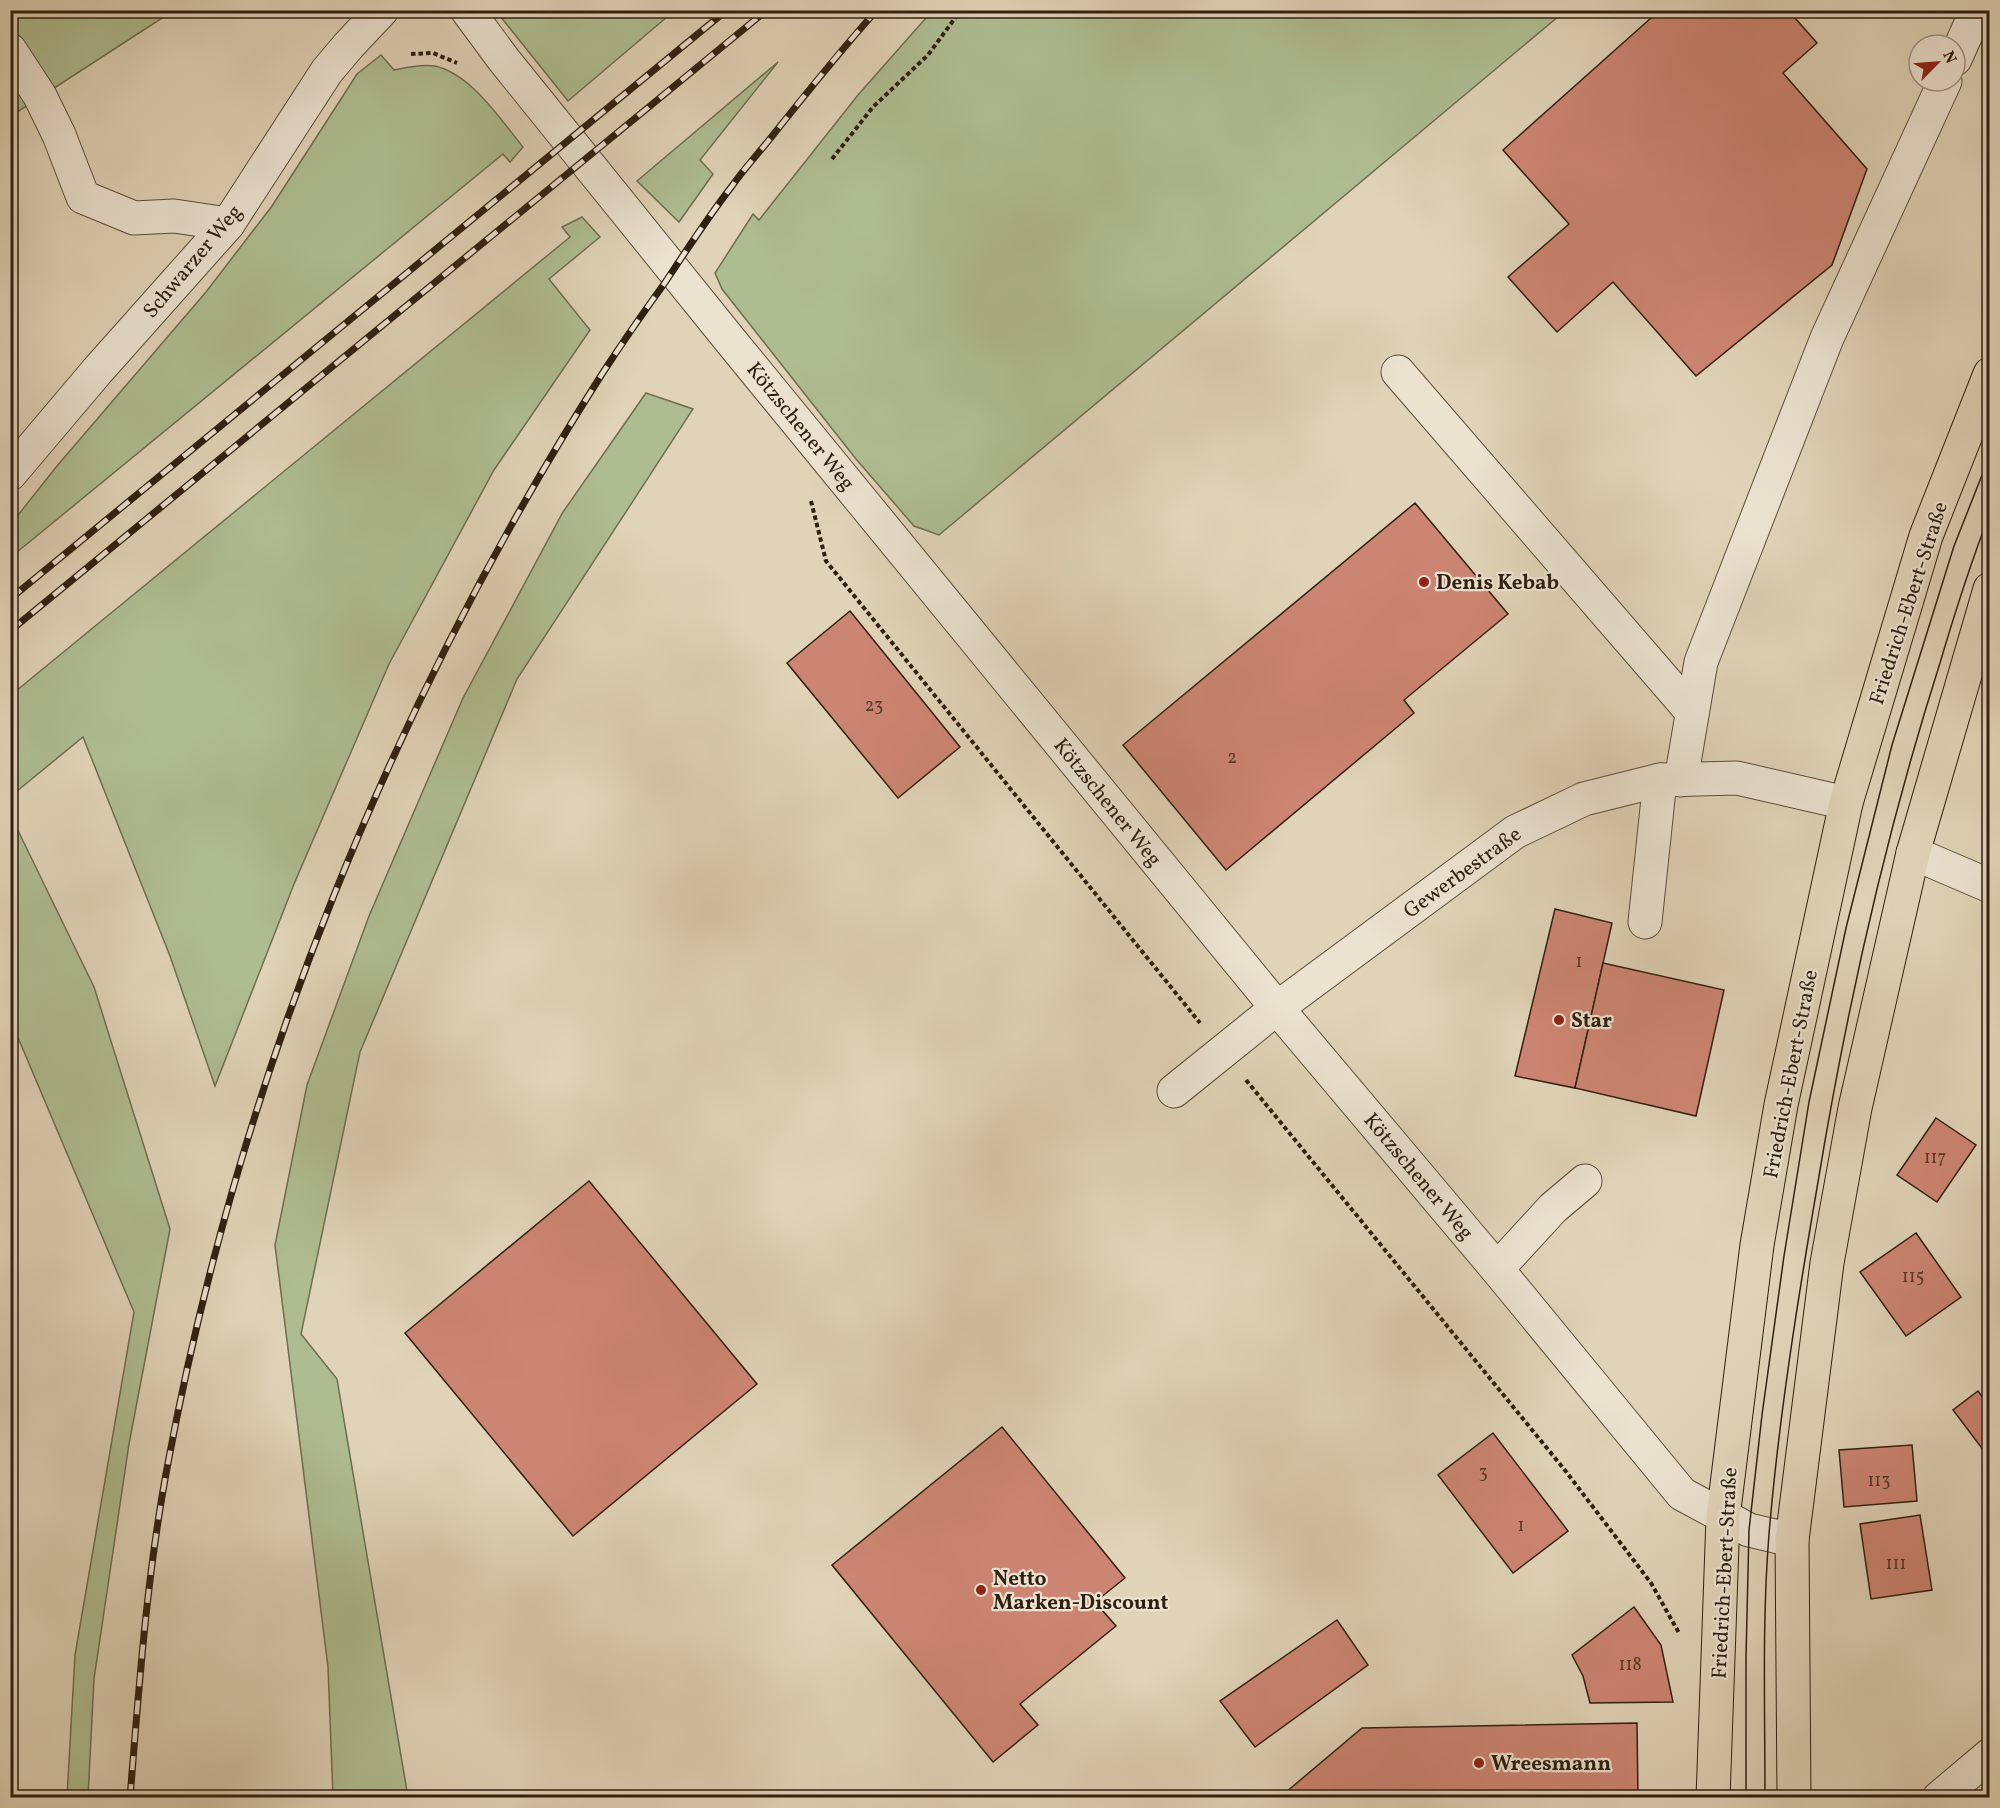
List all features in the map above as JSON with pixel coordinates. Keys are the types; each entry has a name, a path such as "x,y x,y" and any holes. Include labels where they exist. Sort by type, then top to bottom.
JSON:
{"main road":[{"name":"Friedrich-Ebert-Straße","path":"1713,1797 1723,1517 1757,1245 1782,1105 1846,803 1926,536 1989,374"},
{"path":"1794,1797 1792,1540 1827,1263 1855,1108 1913,853 1989,589"}],"street":[{"name":"Schwarzer Weg","path":"10,474 98,370 228,224 327,71 382,10"},
{"name":"Kötzschener Weg","path":"467,10 504,60 730,340 1277,1008 1497,1269 1682,1494 1749,1530 1792,1540"},
{"path":"1967,33 1977,10"},
{"path":"10,50 40,96 59,135 83,197 134,218 174,216 228,224"},
{"path":"1645,922 1671,780 1692,712 1701,662 1827,338 1939,93"},
{"path":"1398,372 1692,712"},
{"name":"Gewerbestraße","path":"1174,1091 1277,1008 1515,832 1584,799 1671,780 1737,778 1846,803"},
{"path":"1913,853 1989,886"},
{"path":"1497,1269 1553,1208 1585,1181"},
{"path":"1939,1797 1989,1755"}],"path":[{"path":"832,159 873,107 928,55 961,10"},
{"path":"411,54 433,53 464,66"},
{"path":"810,497 826,561 1204,1028"},
{"path":"1241,1074 1564,1469 1651,1583 1678,1629 1680,1638"}],"green space":[{"path":"933,10 1565,11 939,535 914,526 856,459 722,289 715,273 753,214 759,220 858,95"},
{"path":"11,11 173,11 11,116"},
{"path":"496,11 674,11 568,101"},
{"path":"381,55 394,70 435,66 461,78 484,99 523,147 510,162 503,154 11,557 11,524 57,466 206,292 272,206 357,74"},
{"path":"778,62 700,160 713,174 679,222 637,181"},
{"path":"582,217 600,237 549,279 590,330 494,470 389,664 294,884 215,1086 170,956 83,737 11,796 11,695 570,237 562,227"},
{"path":"646,393 693,409 517,679 360,1052 301,1334 337,1379 408,1797 333,1797 328,1667 275,1245 307,1085 369,916 463,698 563,512"},
{"path":"10,814 94,987 170,1229 129,1444 94,1679 88,1797 67,1797 75,1655 134,1312 11,1021"}],"building":[{"path":"1660,10 1788,10 1817,43 1783,73 1867,169 1832,265 1696,376 1613,282 1557,332 1508,277 1569,224 1503,150"},
{"path":"1415,503 1508,614 1404,700 1414,713 1226,870 1123,745"},
{"path":"850,611 960,747 898,798 787,663"},
{"name":"Star","path":"1555,909 1612,923 1575,1088 1515,1076"},
{"path":"1603,963 1724,990 1696,1116 1575,1088"},
{"path":"1936,1118 1976,1145 1937,1202 1897,1175"},
{"path":"589,1181 757,1384 573,1536 405,1333"},
{"path":"1916,1233 1961,1297 1906,1336 1860,1272"},
{"path":"1978,1391 1990,1407 1990,1459 1953,1410"},
{"name":"Netto Marken-Discount","path":"1002,1427 1125,1578 1095,1602 1116,1626 1020,1704 1038,1725 993,1762 832,1565"},
{"path":"1493,1433 1568,1531 1513,1573 1438,1475"},
{"path":"1912,1445 1917,1501 1844,1507 1839,1450"},
{"path":"1920,1515 1932,1590 1871,1599 1860,1524"},
{"path":"1634,1607 1661,1645 1673,1702 1590,1703 1583,1676 1572,1655"},
{"path":"1337,1620 1368,1665 1255,1747 1220,1701"},
{"name":"Wreesmann","path":"1637,1723 1638,1798 1279,1798 1362,1728"}],"tram line":[{"path":"1746,1798 1749,1530 1784,1256 1809,1102 1846,928 1892,745 1954,546 1990,455"},
{"path":"1765,1798 1765,1600 1773,1490 1796,1313 1829,1116 1855,985 1902,791 1957,606 1990,513"}],"railway":[{"path":"10,599 727,10"},
{"path":"10,631 767,10"},
{"path":"130,1798 144,1630 154,1546 168,1463 199,1319 237,1177 281,1036 333,898 391,762 455,630 526,500 602,374 736,180 877,10"}],"place":[{"name":"Denis Kebab","path":"1424,582"},
{"name":"Star","path":"1559,1020"},
{"name":"Netto Marken-Discount","path":"981,1590"},
{"name":"Wreesmann","path":"1479,1763"}]}
